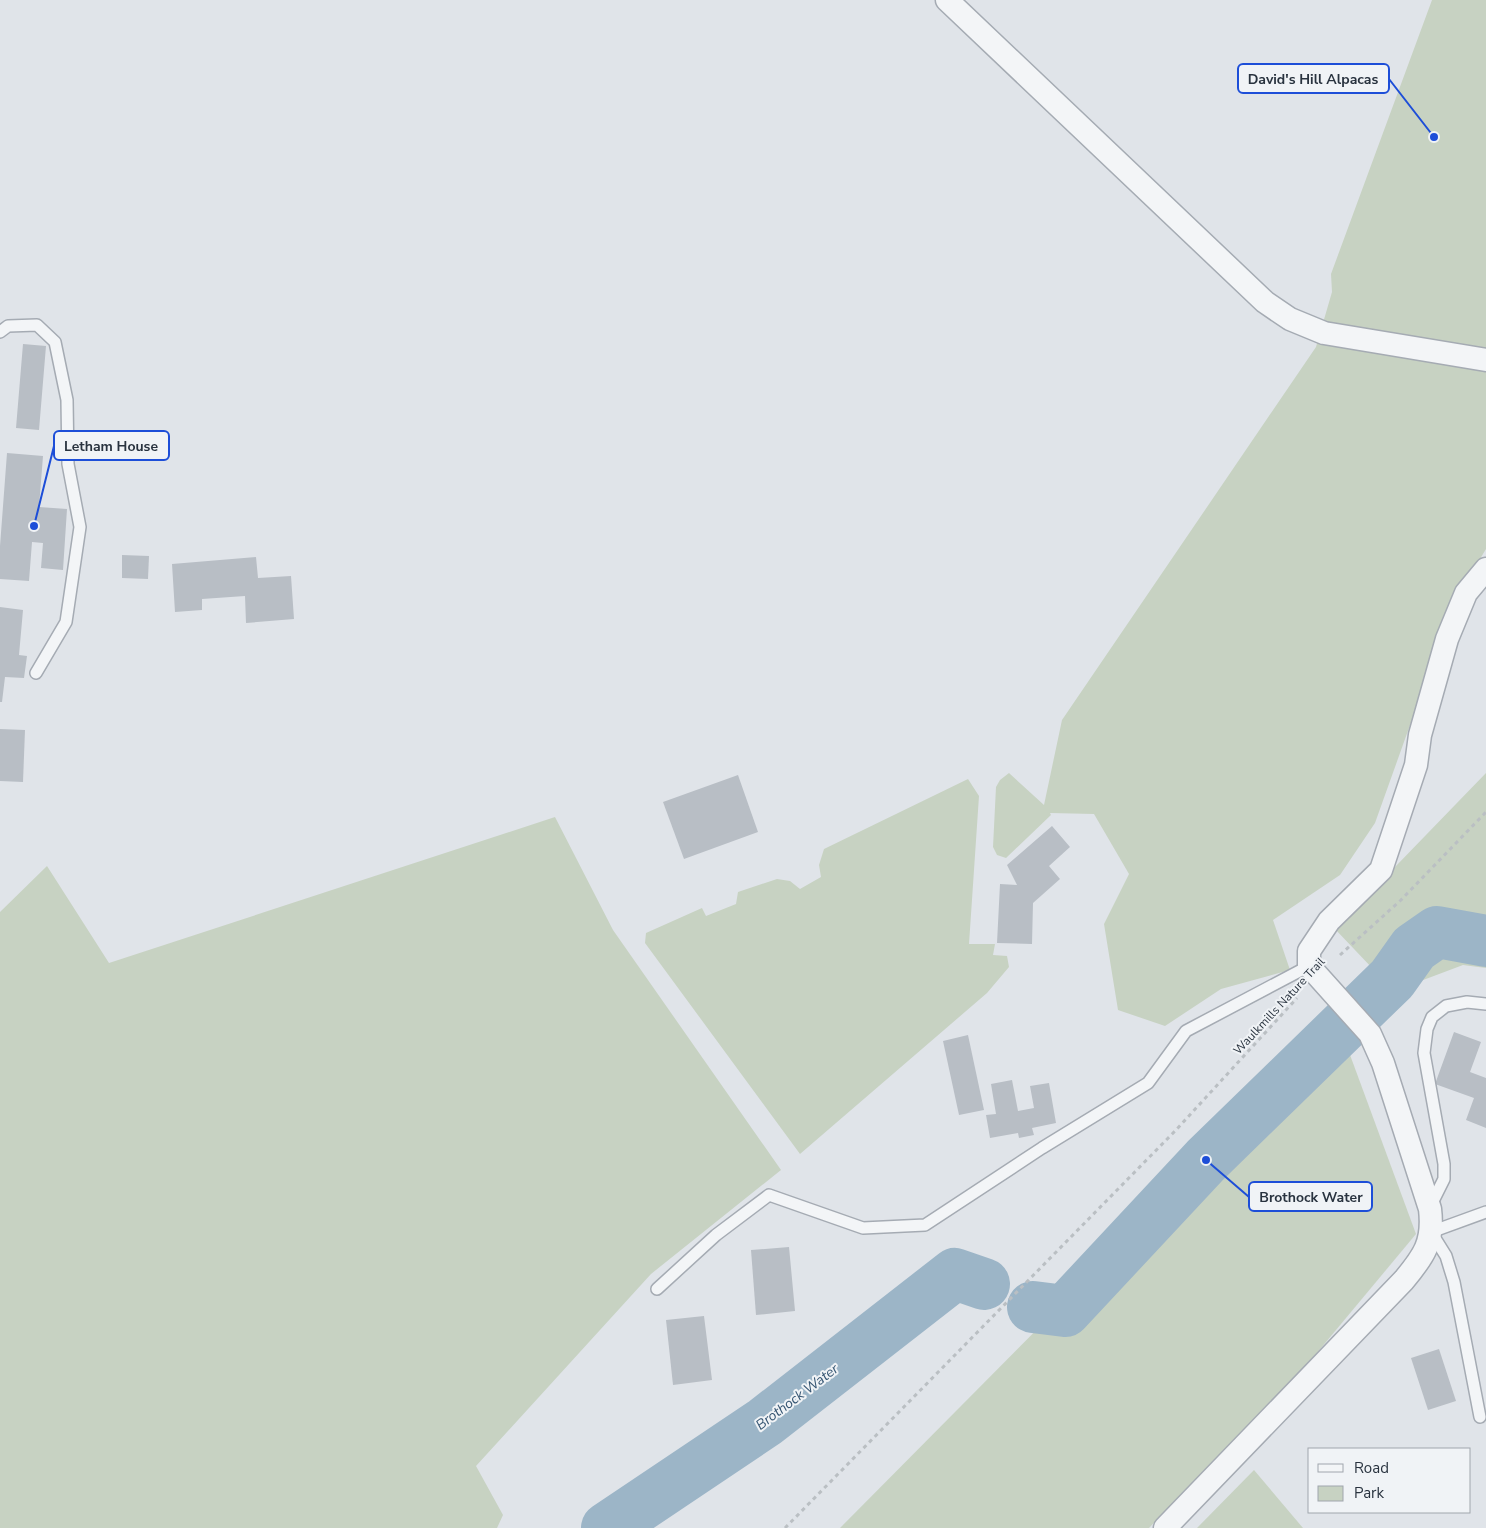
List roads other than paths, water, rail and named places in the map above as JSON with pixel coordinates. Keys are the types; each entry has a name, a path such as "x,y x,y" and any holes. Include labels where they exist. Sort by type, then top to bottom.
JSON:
{"street":[{"path":"947,0 1265,302 1290,319 1324,333 1486,360"},
{"path":"1165,1528 1404,1280 1425,1252 1431,1232 1430,1209 1383,1062 1370,1034 1313,971 1309,951 1329,921 1381,870 1416,765 1420,735 1447,639 1466,593 1486,569"}],"lane":[{"path":"0,332 8,326 37,325 55,342 67,400 68,464 80,527 66,622 36,674"},
{"path":"657,1289 716,1235 769,1195 863,1228 925,1225 1042,1148 1148,1083 1186,1031 1313,971"},
{"path":"1430,1209 1444,1179 1444,1164 1424,1053 1427,1029 1432,1017 1446,1006 1467,1002 1486,1004"},
{"path":"1480,1417 1454,1282 1446,1256 1431,1232 1486,1212"}],"waterway":[{"name":"Brothock Water","path":"1033,1307 1065,1311 1206,1160 1392,979 1414,948 1437,932 1486,941"},
{"name":"Brothock Water","path":"607,1528 765,1422 955,1274 984,1284"}],"place":[{"name":"David's Hill Alpacas","path":"1434,137"},
{"name":"Letham House","path":"34,526"},
{"name":"Brothock Water","path":"1206,1160"}]}
